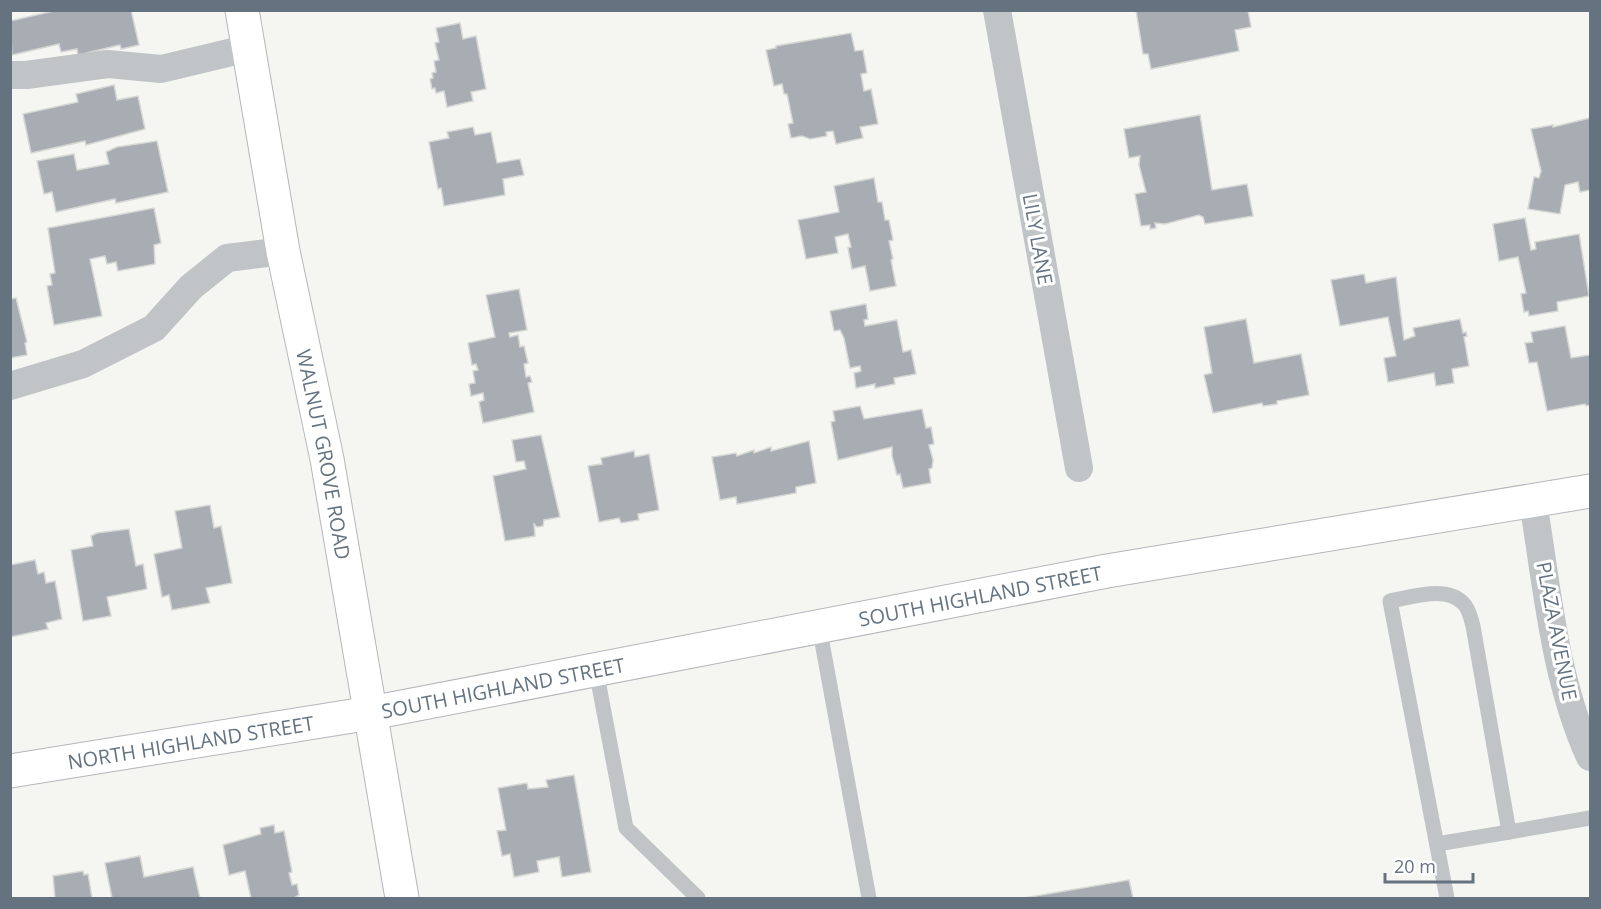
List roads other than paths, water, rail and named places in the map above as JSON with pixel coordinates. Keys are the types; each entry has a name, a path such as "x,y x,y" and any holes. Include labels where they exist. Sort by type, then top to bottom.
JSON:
{"main road":[{"name":"WALNUT GROVE ROAD","path":"242,10 284,250 327,459 402,898"},
{"name":"SOUTH HIGHLAND STREET","path":"371,712 1107,572 1590,491"},
{"name":"NORTH HIGHLAND STREET","path":"10,771 371,712"}],"street":[{"name":"LILY LANE","path":"997,10 1079,468"},
{"path":"10,75 108,64 161,69 249,48"},
{"path":"10,386 83,364 154,328 191,287 227,258 284,250"},
{"name":"PLAZA AVENUE","path":"1533,502 1559,659 1576,727 1590,757"}],"lane":[{"path":"1447,898 1390,601 1428,594 1452,595 1466,605 1473,626 1509,832"},
{"path":"819,626 869,898"},
{"path":"596,670 626,828 698,898"},
{"path":"1437,844 1590,818"}]}
